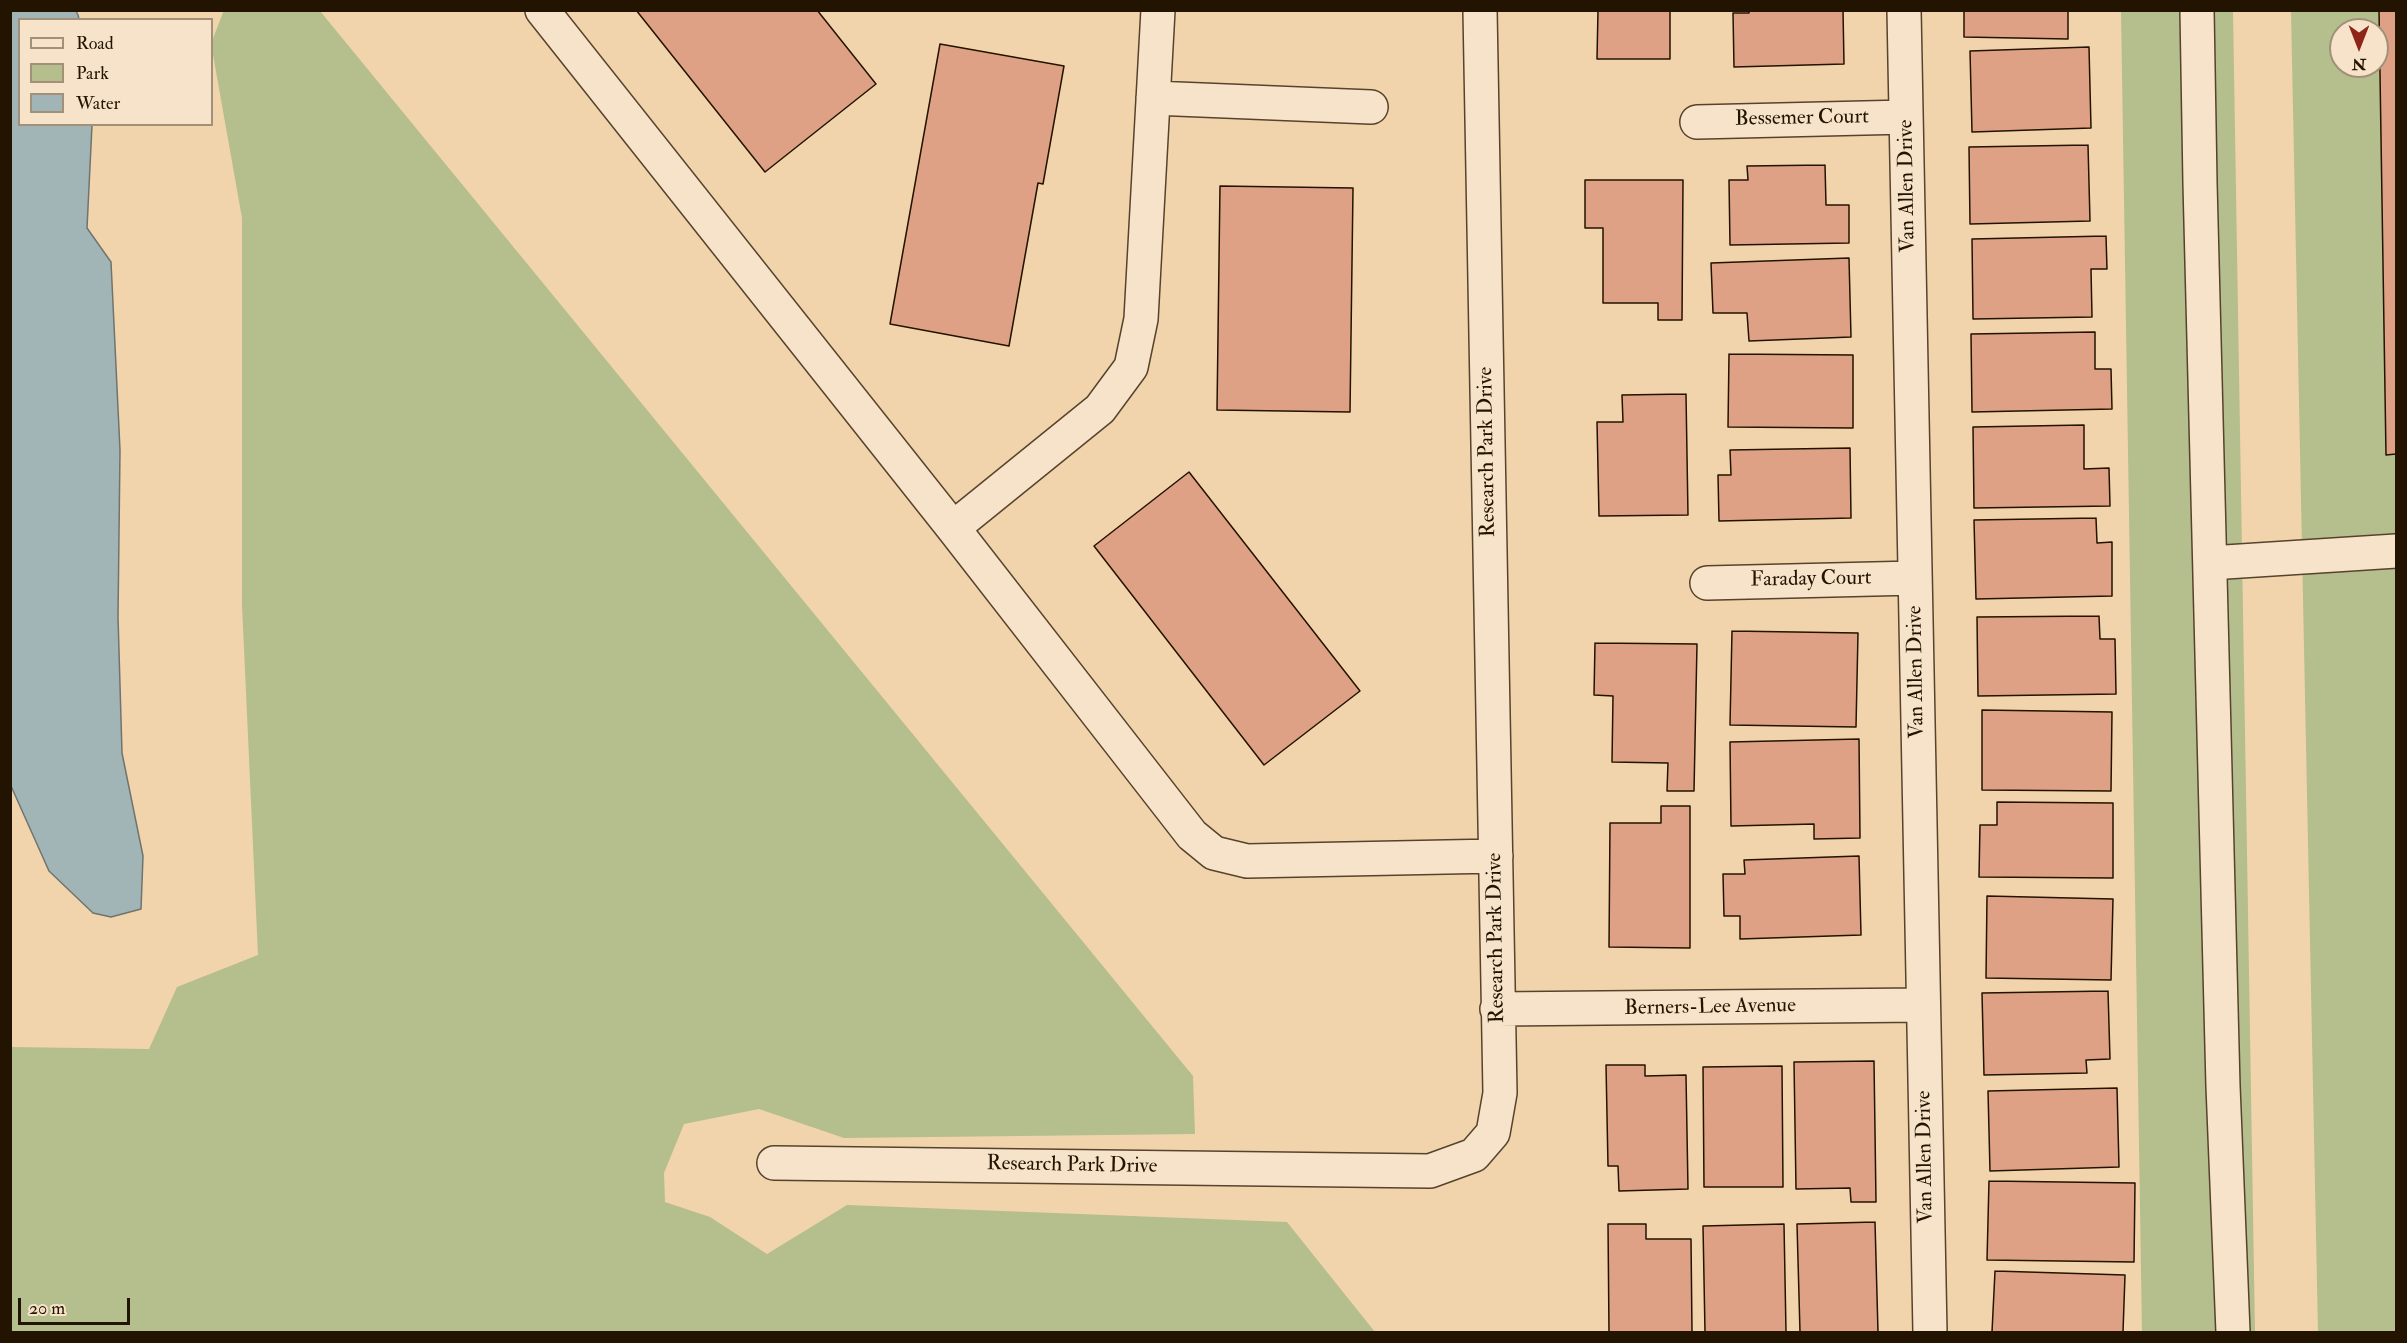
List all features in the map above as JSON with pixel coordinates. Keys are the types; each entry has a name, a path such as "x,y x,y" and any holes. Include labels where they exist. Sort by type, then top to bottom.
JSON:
{"street":[{"path":"542,10 953,528 1192,835 1214,853 1247,861 1496,856"},
{"path":"953,528 1100,409 1131,367 1141,319 1158,10"},
{"name":"Research Park Drive","path":"774,1163 1430,1171 1474,1155 1493,1133 1500,1093 1480,10"},
{"name":"Van Allen Drive","path":"1904,10 1930,1332"},
{"path":"2198,10 2223,1086 2233,1332"},
{"path":"1153,98 1371,107"},
{"name":"Bessemer Court","path":"1697,122 1906,117"},
{"path":"2210,562 2397,551"},
{"name":"Faraday Court","path":"1707,582 1915,578"},
{"name":"Berners-Lee Avenue","path":"1497,1009 1922,1005"}],"green space":[{"path":"224,10 320,11 1193,1076 1195,1134 844,1138 759,1109 684,1124 664,1173 665,1202 710,1217 767,1254 847,1205 1287,1222 1375,1332 11,1332 11,1047 149,1049 177,987 258,955 242,605 242,218 213,55 213,38"},
{"path":"2121,11 2233,11 2255,1332 2142,1332"},
{"path":"2291,11 2396,11 2396,1332 2318,1332"}],"water":[{"path":"10,11 76,11 79,18 18,18 18,126 92,126 87,228 111,262 120,450 118,617 122,753 143,856 141,909 111,917 93,913 49,871 11,786"}],"building":[{"path":"636,10 817,10 876,84 765,172"},
{"path":"1598,10 1670,10 1670,59 1597,59"},
{"path":"1749,10 1843,10 1844,64 1734,67 1733,13 1749,13"},
{"path":"1964,10 2068,10 2068,39 1964,37"},
{"path":"2379,10 2396,10 2396,454 2386,455 2380,78 2389,78 2389,18 2379,18"},
{"path":"940,44 1064,66 1043,184 1038,183 1009,346 890,324"},
{"path":"2089,47 2091,128 1972,132 1970,51"},
{"path":"2088,145 2090,221 1970,224 1969,147"},
{"path":"1825,165 1826,205 1849,205 1849,243 1730,245 1729,180 1748,180 1747,166"},
{"path":"1585,180 1683,180 1682,320 1658,320 1658,303 1603,303 1603,228 1585,228"},
{"path":"1220,186 1353,188 1350,412 1217,410"},
{"path":"2106,236 2107,269 2091,269 2092,317 1973,319 1972,239"},
{"path":"1849,258 1851,337 1749,341 1747,313 1713,313 1711,263"},
{"path":"2095,332 2095,369 2111,369 2112,409 1972,412 1971,334"},
{"path":"1729,354 1853,355 1853,428 1728,427"},
{"path":"1686,394 1688,515 1599,516 1597,422 1623,422 1622,395"},
{"path":"2084,425 2084,469 2109,468 2110,506 1974,508 1973,427"},
{"path":"1850,448 1851,518 1719,521 1718,475 1731,475 1730,450"},
{"path":"1189,472 1360,691 1264,765 1094,546"},
{"path":"2096,518 2097,543 2112,542 2112,596 1976,599 1974,520"},
{"path":"2099,616 2100,639 2115,639 2116,694 1978,696 1977,617"},
{"path":"1732,631 1858,633 1856,727 1730,725"},
{"path":"1595,643 1697,644 1694,791 1667,791 1668,763 1612,762 1613,696 1594,695"},
{"path":"1982,710 2112,712 2111,791 1982,790"},
{"path":"1859,739 1860,838 1814,839 1814,824 1731,826 1730,742"},
{"path":"1997,802 2113,803 2113,878 1979,877 1980,825 1997,825"},
{"path":"1661,806 1690,806 1690,948 1609,947 1610,823 1661,823"},
{"path":"1859,856 1861,935 1740,939 1740,916 1724,916 1723,874 1745,874 1744,860"},
{"path":"1987,896 2113,899 2111,980 1986,978"},
{"path":"2108,991 2110,1059 2086,1060 2087,1073 1984,1075 1982,993"},
{"path":"1874,1061 1876,1202 1851,1202 1850,1188 1796,1189 1794,1062"},
{"path":"1606,1065 1645,1065 1645,1076 1686,1075 1688,1189 1619,1191 1618,1166 1608,1166"},
{"path":"1782,1066 1783,1187 1704,1187 1703,1067"},
{"path":"2117,1088 2119,1167 1990,1171 1988,1091"},
{"path":"1989,1181 2135,1183 2134,1262 1987,1260"},
{"path":"1875,1222 1878,1332 1800,1332 1797,1224"},
{"path":"1608,1224 1646,1224 1646,1239 1691,1239 1692,1332 1609,1332"},
{"path":"1784,1224 1786,1332 1705,1332 1703,1226"},
{"path":"1995,1271 2125,1275 2123,1332 1992,1332"}]}
